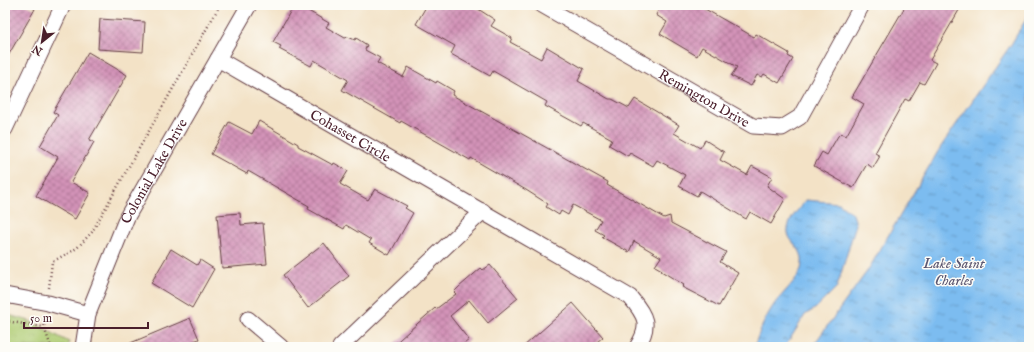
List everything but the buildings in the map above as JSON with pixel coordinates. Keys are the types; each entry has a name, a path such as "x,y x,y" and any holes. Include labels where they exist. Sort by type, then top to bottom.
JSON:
{"street":[{"path":"5,129 63,5"},
{"name":"Colonial Lake Drive","path":"83,347 88,314 127,217 249,5"},
{"name":"Remington Drive","path":"542,5 753,126 782,128 800,117 862,5"},
{"name":"Cohasset Circle","path":"218,59 630,297 643,313 645,334 637,347"},
{"path":"340,347 483,211"},
{"path":"5,295 48,303 88,314"},
{"path":"248,319 281,347"}],"path":[{"path":"52,347 44,327 52,262 77,248 92,232 220,5"},
{"path":"5,321 44,327"}],"green space":[{"path":"5,314 30,321 69,342 68,347 5,347"}],"water":[{"name":"Lake Saint Charles","path":"1029,14 1029,347 812,347 868,270 940,148 1012,43"},
{"path":"806,200 839,203 853,214 856,224 837,287 816,308 805,315 785,347 756,347 755,344 769,313 775,303 797,277 801,269 801,254 788,235 788,229 793,216"}]}
